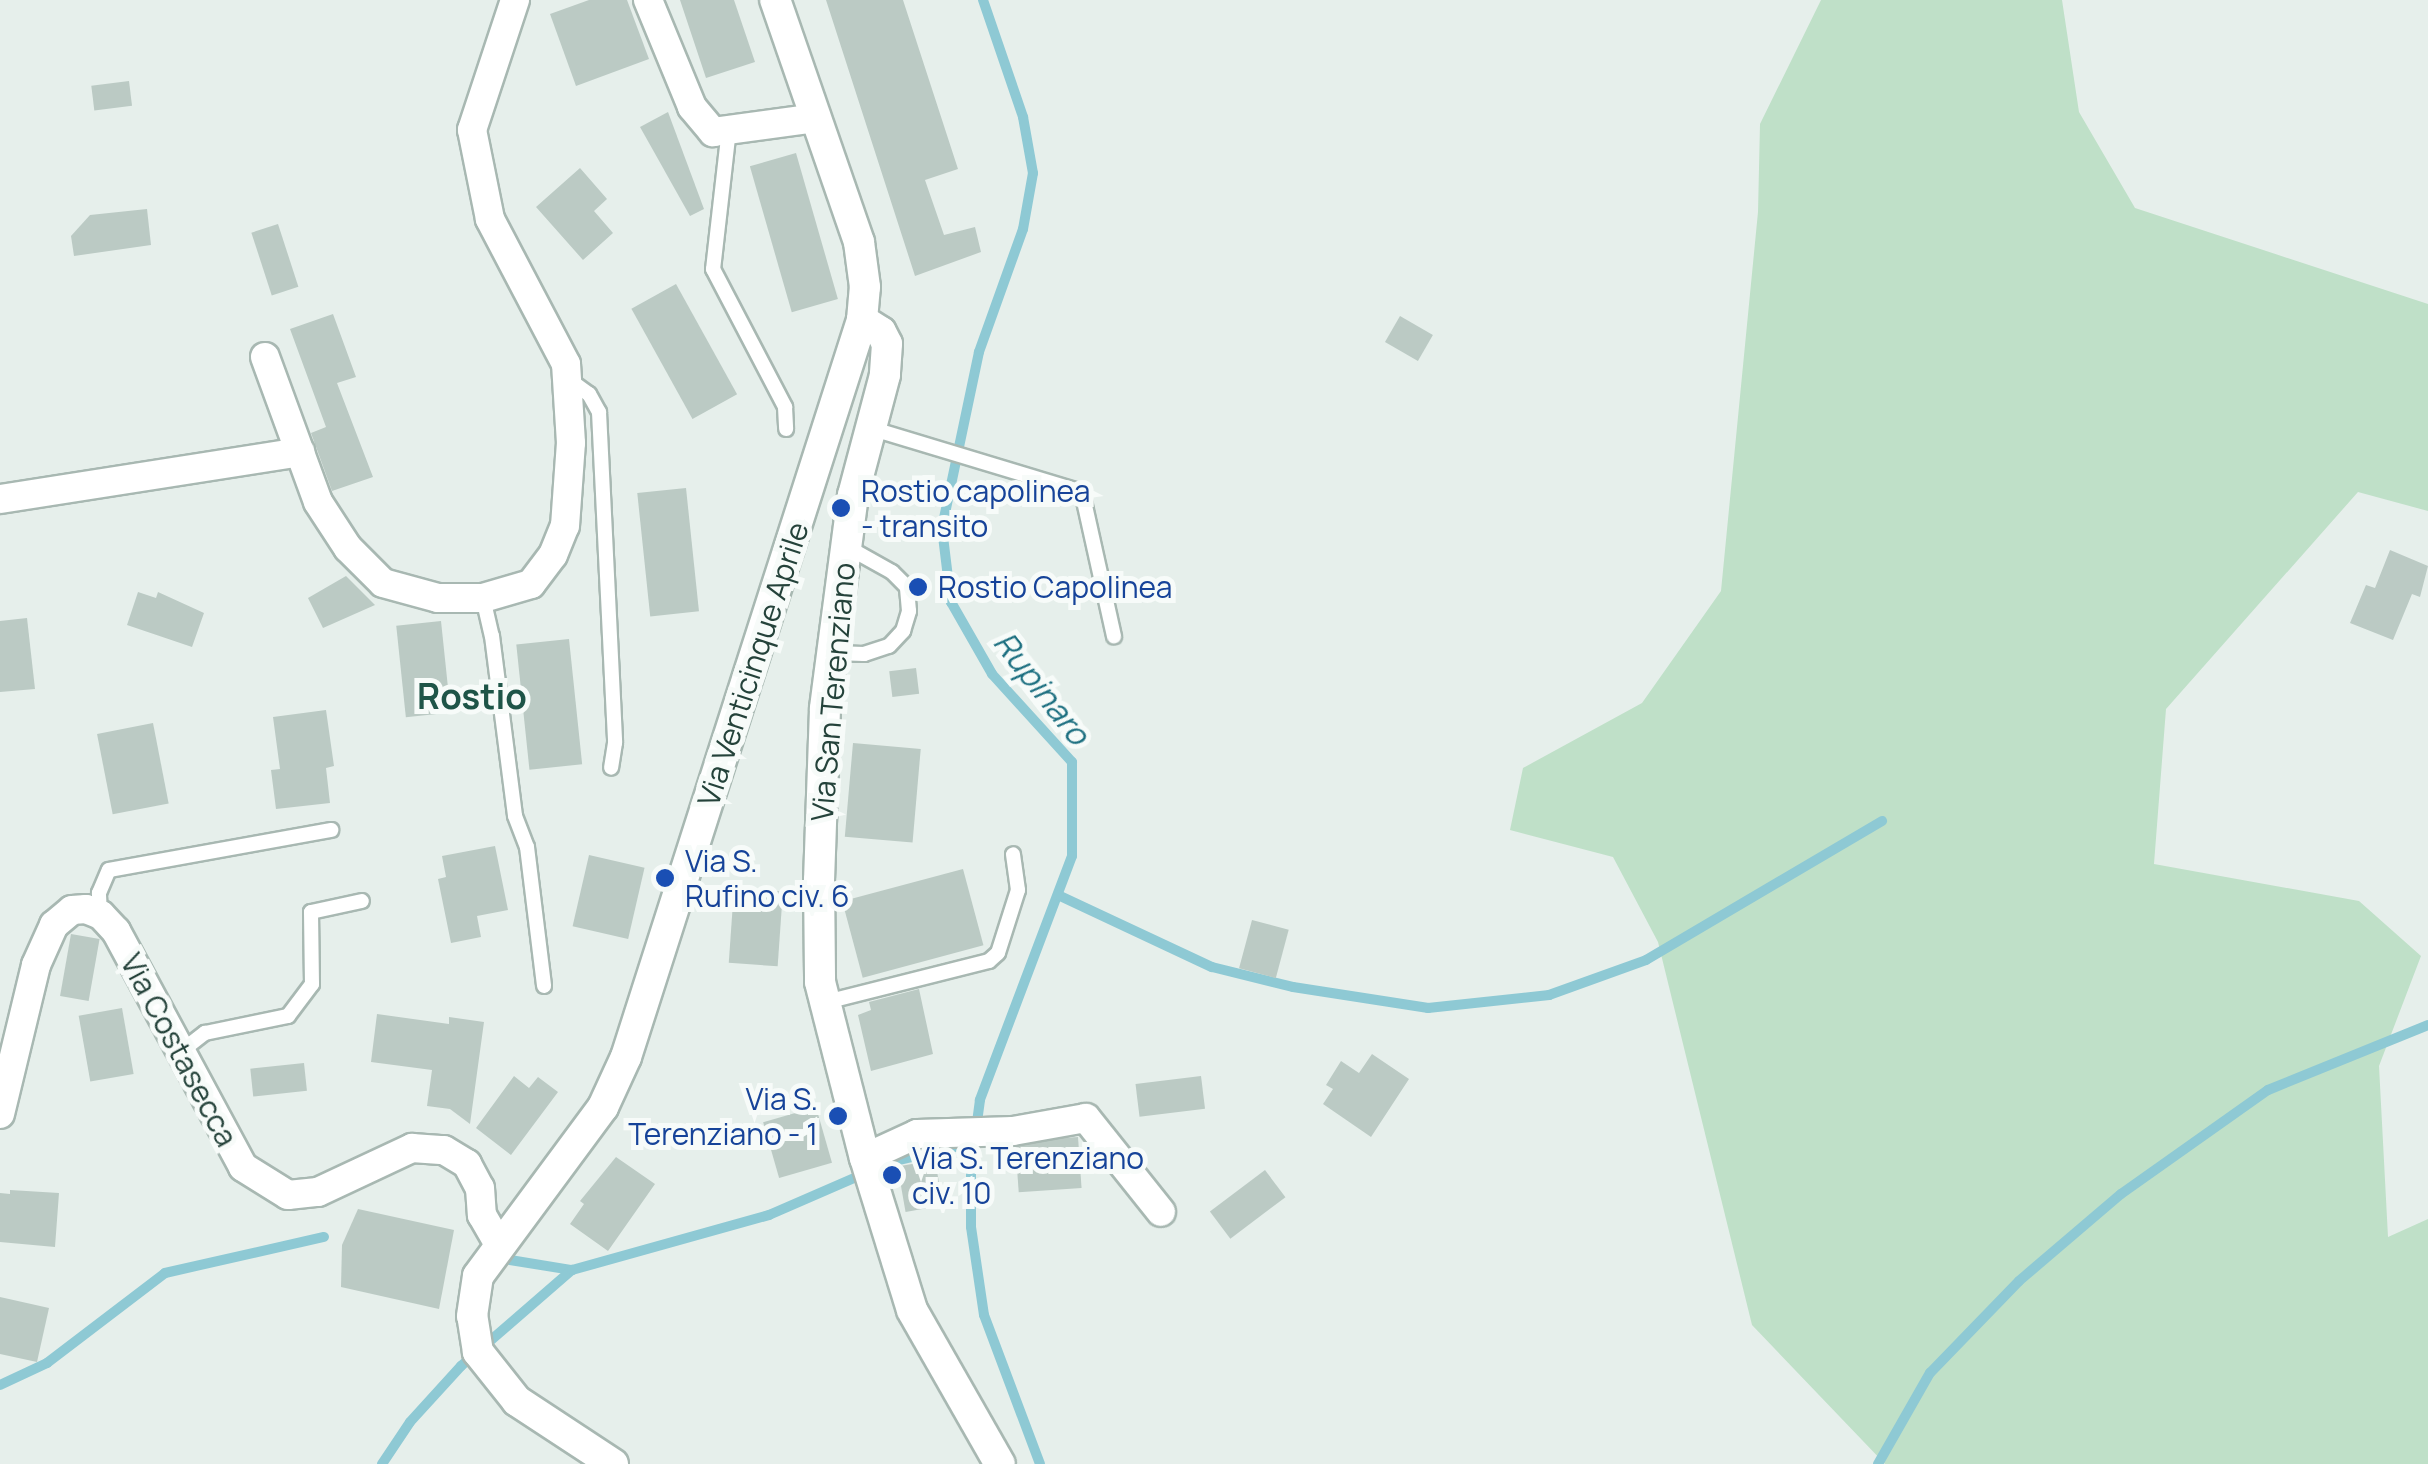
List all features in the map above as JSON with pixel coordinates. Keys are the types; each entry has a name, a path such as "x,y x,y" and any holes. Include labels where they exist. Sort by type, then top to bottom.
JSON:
{"main road":[{"name":"Via Venticinque Aprile","path":"614,1464 518,1400 478,1352 472,1316 478,1276 602,1107 626,1057 862,320 865,287 859,242 775,0"},
{"name":"Via San Terenziano","path":"862,320 881,332 887,344 886,376 868,428 847,547 826,709 818,880 820,982 865,1158 912,1310 1000,1464"}],"street":[{"path":"265,356 318,502 348,548 383,583 438,598 483,598 531,584 565,526 571,443 566,364 490,219 479,180 472,130 515,0"},
{"path":"648,0 692,108 712,132 816,118"},
{"path":"0,499 300,452"},
{"path":"0,1114 36,965 54,925 72,910 100,915"},
{"name":"Via Costasecca","path":"100,915 131,958 244,1167 288,1195 318,1192 412,1148 444,1150 467,1164 480,1188 482,1214 499,1244"},
{"path":"865,1158 917,1134 1013,1131 1086,1118 1161,1212"}],"lane":[{"path":"730,128 713,270 785,408 786,429"},
{"path":"567,378 589,394 598,412 615,743 611,768"},
{"path":"868,428 932,444 1082,492 1114,636"},
{"path":"834,654 864,654 889,646 903,631 909,610 907,587 892,572 847,547"},
{"path":"483,598 492,636 515,816 527,847 544,986"},
{"path":"100,915 98,893 109,870 331,830"},
{"path":"825,1002 990,961 998,953 1018,890 1013,854"},
{"path":"179,1053 205,1033 288,1016 312,984 311,912 362,902"}],"green space":[{"path":"1821,0 2062,0 2079,112 2135,208 2428,304 2428,511 2358,492 2166,709 2154,864 2359,901 2421,956 2379,1066 2388,1237 2428,1219 2428,1464 1885,1464 1752,1325 1658,942 1613,857 1510,830 1523,768 1642,703 1721,591 1758,212 1760,124"}],"building":[{"path":"589,0 627,0 649,59 576,86 550,14"},
{"path":"680,0 734,0 755,62 706,78"},
{"path":"826,0 903,0 958,169 925,180 944,235 975,227 981,252 915,276"},
{"path":"129,81 132,106 94,110 91,86"},
{"path":"668,112 704,209 690,216 640,127"},
{"path":"796,153 838,299 792,312 750,166"},
{"path":"580,168 607,199 594,211 613,233 583,260 536,207"},
{"path":"147,209 151,245 74,256 71,236 90,215"},
{"path":"278,224 298,287 272,295 251,233"},
{"path":"676,284 737,394 692,419 631,309"},
{"path":"333,314 356,377 337,383 373,477 332,491 311,433 326,427 290,329"},
{"path":"1400,316 1433,335 1418,361 1385,342"},
{"path":"686,488 699,611 650,616 637,493"},
{"path":"2390,550 2428,566 2420,597 2412,594 2393,640 2350,623 2366,585 2375,588"},
{"path":"346,576 375,605 323,628 308,598"},
{"path":"138,592 156,598 158,592 204,613 192,647 127,625"},
{"path":"27,618 35,689 0,692 0,621"},
{"path":"441,621 451,712 406,717 396,626"},
{"path":"569,639 582,764 529,770 516,645"},
{"path":"916,668 919,694 892,697 889,671"},
{"path":"326,710 334,766 326,768 330,803 276,809 271,770 280,769 273,717"},
{"path":"153,723 169,803 113,814 97,734"},
{"path":"853,743 921,749 913,843 845,837"},
{"path":"495,846 508,910 477,916 481,937 451,943 438,879 446,877 442,856"},
{"path":"589,855 645,868 628,939 573,926"},
{"path":"963,869 983,945 863,978 842,901"},
{"path":"734,888 783,891 778,966 729,963"},
{"path":"1252,920 1289,930 1276,978 1239,968"},
{"path":"71,934 100,939 89,1001 60,996"},
{"path":"919,989 933,1054 871,1071 858,1015 871,1010 869,1002"},
{"path":"122,1008 134,1074 90,1082 79,1016"},
{"path":"377,1014 449,1024 449,1017 484,1022 470,1124 450,1109 427,1106 432,1070 371,1062"},
{"path":"1372,1054 1409,1079 1371,1137 1323,1104 1333,1089 1326,1085 1341,1061 1359,1073"},
{"path":"304,1063 307,1091 253,1096 250,1069"},
{"path":"514,1076 529,1088 538,1077 558,1092 511,1155 476,1128"},
{"path":"1201,1076 1205,1109 1140,1117 1135,1084"},
{"path":"816,1107 832,1163 779,1178 763,1122"},
{"path":"1078,1137 1082,1188 1019,1192 1015,1141"},
{"path":"616,1157 655,1184 608,1251 570,1224 584,1204 580,1201"},
{"path":"935,1160 943,1205 906,1212 898,1167"},
{"path":"1265,1170 1285,1197 1230,1239 1210,1212"},
{"path":"10,1190 59,1193 55,1247 0,1242 0,1193 10,1194"},
{"path":"358,1209 454,1230 439,1309 341,1287 342,1245"},
{"path":"0,1297 49,1308 37,1362 0,1354"}],"waterway":[{"name":"Rupinaro","path":"983,0 1023,117 1033,173 1023,229 979,352 942,528 951,602 992,674 1072,762 1072,856 980,1100 971,1167 971,1227 984,1315 1040,1464"},
{"path":"1058,895 1212,967 1293,987 1428,1008 1549,995 1646,960 1882,821"},
{"path":"1878,1464 1930,1373 2019,1281 2121,1194 2268,1090 2428,1025"},
{"path":"382,1464 410,1422 461,1366 572,1270 769,1215 891,1162 967,1144"},
{"path":"0,1385 47,1363 165,1273 324,1237"},
{"path":"510,1260 572,1270"}],"place":[{"name":"Rostio capolinea - transito","path":"841,508"},
{"name":"Rostio Capolinea","path":"918,587"},
{"name":"Via S. Rufino civ. 6","path":"665,878"},
{"name":"Via S. Terenziano - 1","path":"838,1116"},
{"name":"Via S. Terenziano civ. 10","path":"892,1175"}],"district":[{"name":"Rostio","path":"472,696"}]}
